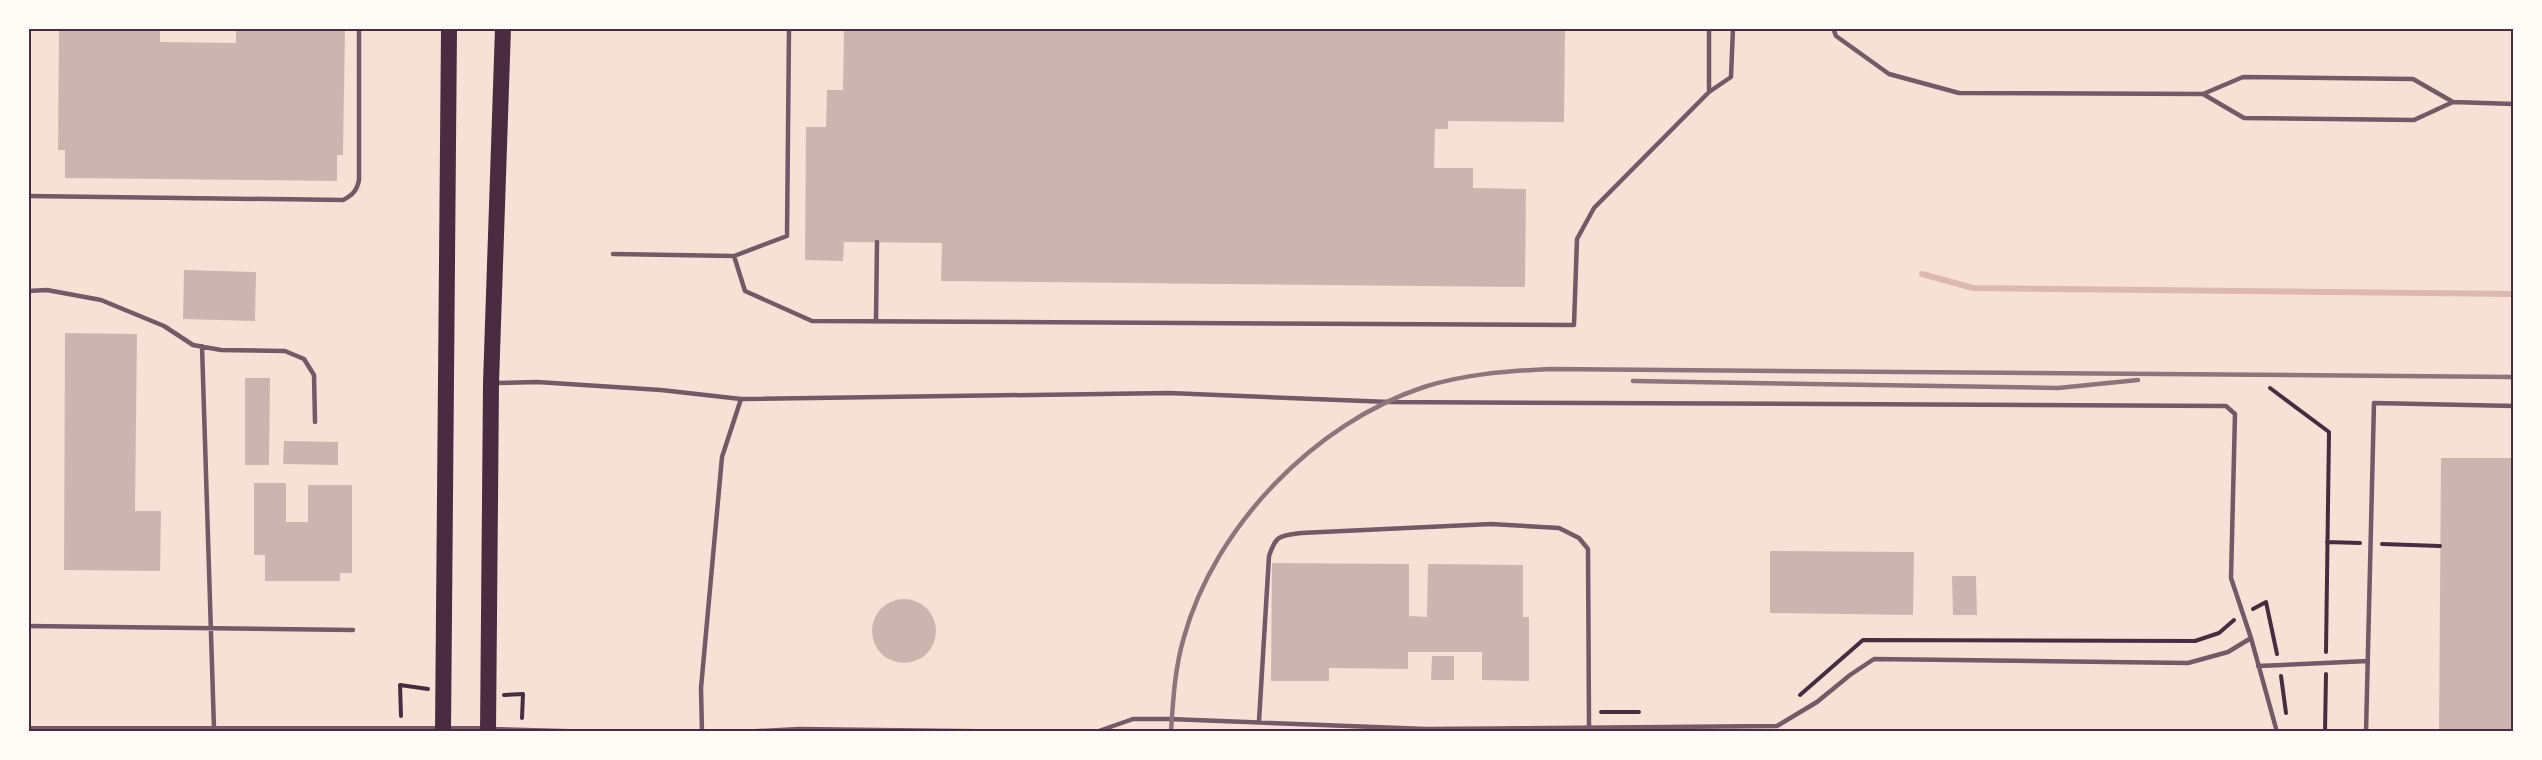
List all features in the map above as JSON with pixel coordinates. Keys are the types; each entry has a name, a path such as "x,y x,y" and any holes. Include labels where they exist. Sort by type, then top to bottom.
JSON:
{"highway":[{"path":"443,730 449,28"},
{"path":"488,730 491,383 503,28"}],"street":[{"path":"28,729 488,730"}],"lane":[{"path":"28,196 343,200 349,197 354,193 359,180 359,28"},
{"path":"613,254 734,256 787,236 789,28"},
{"path":"1709,28 1709,92"},
{"path":"734,256 745,291 812,321 1574,325 1577,239 1594,208 1709,92 1731,77 1733,28"},
{"path":"1833,28 1836,36 1889,75 1959,93 2203,94 2243,76 2413,79 2453,102"},
{"path":"2203,94 2244,118 2414,120 2453,102 2514,104"},
{"path":"876,321 877,242"},
{"path":"28,291 47,290 101,300 164,327 193,345 221,350 285,351 304,359 314,375 315,422"},
{"path":"202,346 214,729"},
{"path":"491,383 537,382 661,390 741,399 1169,393 1389,402 2226,406 2235,414 2231,579 2251,638 2277,732"},
{"path":"702,732 701,688 722,456 741,399"},
{"path":"2366,732 2374,403 2514,406"},
{"path":"1259,722 1269,556 1274,541 1280,536 1301,533 1491,524 1559,528 1579,538 1588,549 1589,726"},
{"path":"28,626 352,630"},
{"path":"1096,732 1133,719 1426,729 1777,726 1817,702 1874,659 2188,663 2228,652 2251,638"},
{"path":"2258,666 2368,661"},
{"path":"488,730 597,732"},
{"path":"740,732 799,730 1044,732"}],"path":[{"path":"2270,388 2329,432 2325,732"},
{"path":"1794,701 1863,640 2195,641 2219,633 2243,615 2266,602 2279,664 2287,721"},
{"path":"400,686 401,729"},
{"path":"1590,713 1645,712"}],"building":[{"path":"59,28 160,28 160,42 236,43 236,28 345,28 343,155 337,155 337,181 65,178 65,150 58,150"},
{"path":"844,28 1565,28 1564,122 1448,121 1448,129 1435,129 1434,168 1473,168 1473,188 1526,189 1525,287 941,281 942,243 844,242 843,261 805,260 806,127 826,127 827,90 843,90"},
{"path":"184,270 256,272 255,321 183,319"},
{"path":"65,333 137,334 135,511 161,511 160,571 64,570"},
{"path":"245,378 270,378 269,465 245,465"},
{"path":"284,441 338,442 338,465 283,464"},
{"path":"2441,458 2514,458 2514,732 2439,732"},
{"path":"254,483 286,483 286,522 308,522 308,485 352,485 352,573 340,573 340,581 265,581 265,555 254,555"},
{"path":"1770,551 1914,552 1913,615 1770,613"},
{"path":"1272,563 1409,564 1409,616 1427,617 1428,564 1523,565 1523,617 1529,617 1529,681 1482,680 1482,652 1408,652 1408,669 1329,668 1329,681 1271,681"},
{"path":"1952,576 1976,576 1977,615 1953,615"},
{"path":"898,599 910,599 927,608 934,619 936,631 934,643 927,654 910,663 898,663 886,658 877,649 872,637 872,625 877,613 886,604"},
{"path":"1432,656 1454,656 1454,680 1431,680"}],"waterway":[{"path":"1922,274 1973,288 2514,294"}],"railway":[{"path":"1171,732 1176,672 1184,637 1199,596 1219,556 1245,519 1275,484 1308,453 1345,426 1384,404 1439,383 1486,374 1550,369 2514,377"},
{"path":"1633,381 2058,388 2138,380"}]}
